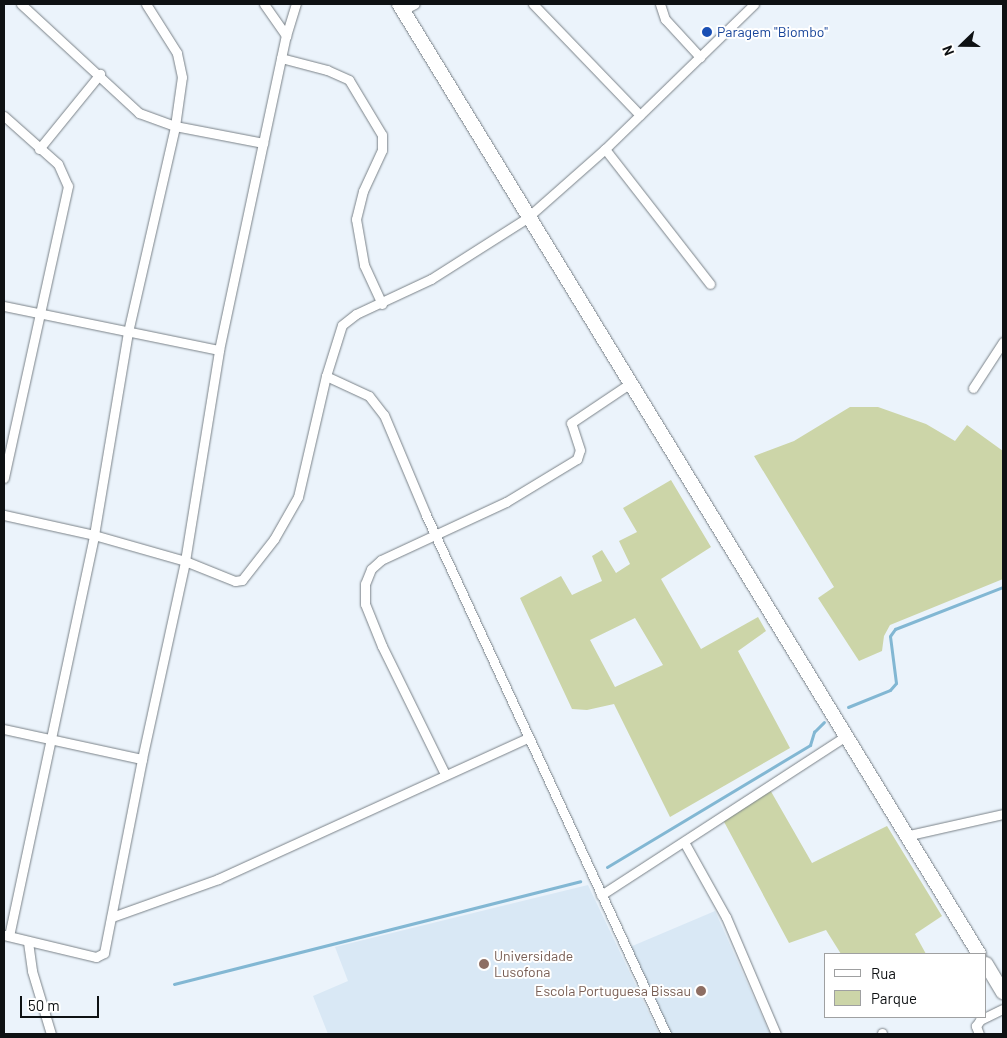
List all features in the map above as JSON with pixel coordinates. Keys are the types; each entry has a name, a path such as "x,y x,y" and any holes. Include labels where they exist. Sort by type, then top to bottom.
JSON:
{"main road":[{"path":"406,6 527,218 846,736 905,836 979,953"},
{"path":"987,966 1003,992"}],"street":[{"path":"21,4 100,74 139,113 175,126 263,143"},
{"path":"146,4 177,53 182,77 175,126 128,332 94,535 6,935 28,942 101,957 112,916 142,759 185,561 219,350 281,58 296,4"},
{"path":"264,4 286,36"},
{"path":"533,4 640,115"},
{"path":"660,4 665,19 700,57"},
{"path":"4,515 94,535 185,561 239,582 269,546 298,497 326,376 342,325 356,314 382,304 431,279 527,218 605,149 754,4"},
{"path":"281,58 327,70 349,80 382,135 382,150 363,191 356,219 364,265 382,304"},
{"path":"39,149 100,74"},
{"path":"4,116 58,164 68,186 38,315 4,478"},
{"path":"605,149 710,284"},
{"path":"4,306 38,315 219,350"},
{"path":"973,388 1003,342"},
{"path":"326,376 369,396 378,404 528,738 666,1034"},
{"path":"445,774 382,646 365,604 365,584 371,570 381,560 506,502 577,459 580,450 571,423 630,384"},
{"path":"4,729 142,759"},
{"path":"601,895 846,736"},
{"path":"112,916 218,880 445,774 528,738"},
{"path":"905,836 1003,814"},
{"path":"684,842 726,917 776,1034"},
{"path":"28,942 32,971 51,1034"},
{"path":"987,1017 1003,1009"},
{"path":"979,1034 976,1026 984,1018"}],"shaded area":[{"name":"Universidade Lusofona","path":"588,885 659,1034 328,1034 313,996 348,981 335,947"},
{"name":"Escola Portuguesa Bissau","path":"715,911 770,1034 671,1034 630,947"}],"green space":[{"path":"850,407 878,407 926,424 955,441 967,425 1003,451 1003,579 890,625 884,636 882,651 859,661 818,598 834,587 754,456 794,441"},
{"path":"671,480 711,547 661,579 701,649 758,617 766,631 738,651 790,748 670,817 614,704 587,710 572,709 520,598 561,576 572,595 602,581 592,556 602,550 616,573 630,564 619,541 637,532 623,508","holes":["635,618 663,665 615,687 590,640"]},
{"path":"769,788 812,863 887,826 942,916 915,934 925,953 840,953 826,930 789,943 722,818"}],"waterway":[{"path":"848,707 890,690 896,683 890,636 895,629 1003,587"},
{"path":"607,867 810,745 814,732 824,722"},
{"path":"174,984 580,881"}],"place":[{"name":"Paragem \"Biombo\"","path":"707,32"},
{"name":"Universidade Lusofona","path":"484,964"},
{"name":"Escola Portuguesa Bissau","path":"701,991"}]}
